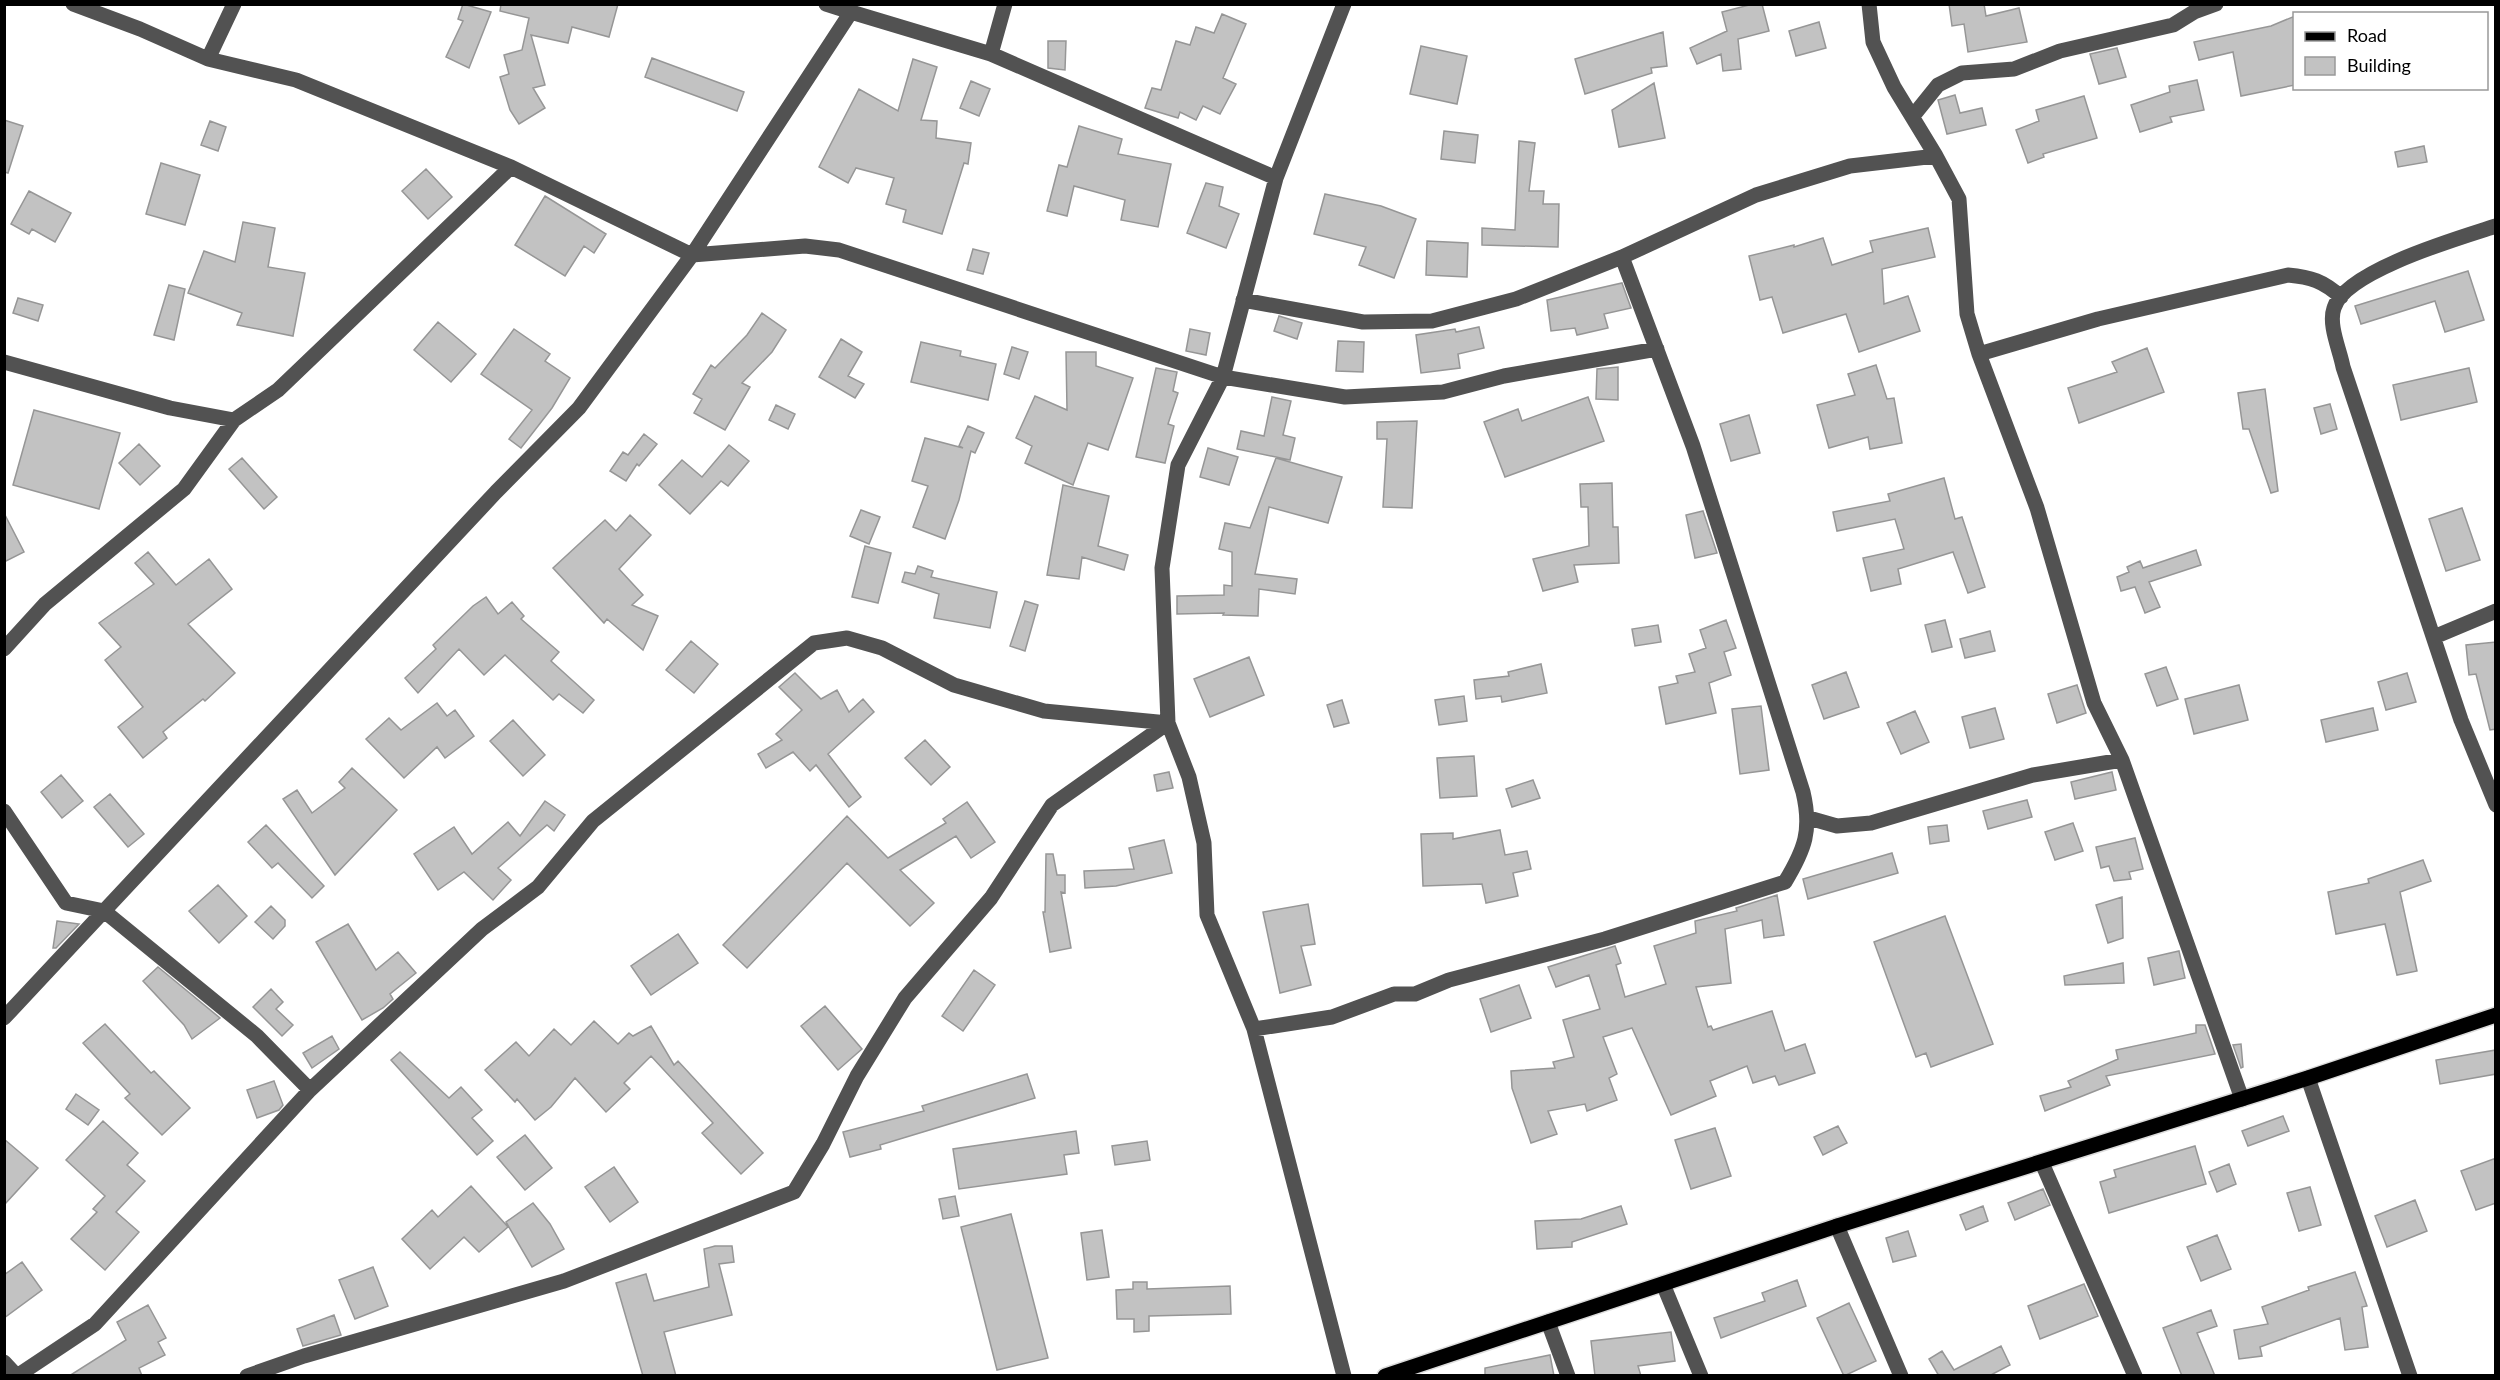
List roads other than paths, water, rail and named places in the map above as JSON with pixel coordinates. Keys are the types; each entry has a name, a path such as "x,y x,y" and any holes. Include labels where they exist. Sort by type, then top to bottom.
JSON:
{"main road":[{"path":"1385,1376 1837,1226 2308,1078 2496,1015"}],"street":[{"path":"73,4 140,29 208,59 297,80 511,167 692,255 806,246 839,250 1223,377 1345,397 1443,392 1504,376 1657,349"},
{"path":"208,59 234,4"},
{"path":"826,4 991,54 1276,178"},
{"path":"991,54 1005,4"},
{"path":"1344,4 1276,178 1223,377 1178,465 1162,568 1168,723 1189,777 1204,843 1207,915 1254,1029 1344,1376"},
{"path":"1869,4 1873,42 1894,87 1913,116 1959,199 1967,314 1979,354 2037,508 2094,703 2122,760 2242,1099"},
{"path":"1913,116 1938,85 1962,73 2014,69 2060,51 2173,25 2194,12 2216,4"},
{"path":"4,1018 496,492 579,408 692,255 851,12"},
{"path":"1243,300 1363,322 1432,321 1516,299 1622,257 1756,195 1850,166 1936,156"},
{"path":"4,649 45,604 184,489 234,420 278,390 511,167"},
{"path":"2496,226 2380,269 2351,285 2334,308 2333,321 2343,367 2462,720 2496,804"},
{"path":"1254,1029 1332,1017 1394,993 1415,994 1449,980 1605,939 1785,882 1802,854 1809,818 1803,792 1693,446 1622,257"},
{"path":"1979,354 2098,319 2288,275 2309,277 2324,282 2341,297"},
{"path":"4,362 170,408 234,420"},
{"path":"2434,637 2496,611"},
{"path":"4,1362 17,1376 94,1324 310,1090 482,929 538,887 593,821 814,643 847,638 882,648 954,685 1044,711 1168,723"},
{"path":"247,1376 303,1356 564,1281 794,1192 823,1144 857,1076 905,998 991,898 1052,805 1168,723"},
{"path":"1809,818 1838,826 1870,823 2033,775 2122,760"},
{"path":"4,811 66,903 104,911 257,1036 310,1090"},
{"path":"2308,1078 2410,1376"},
{"path":"2042,1162 2135,1376"},
{"path":"1837,1226 1901,1376"},
{"path":"1663,1284 1701,1376"},
{"path":"1548,1322 1568,1376"}]}
